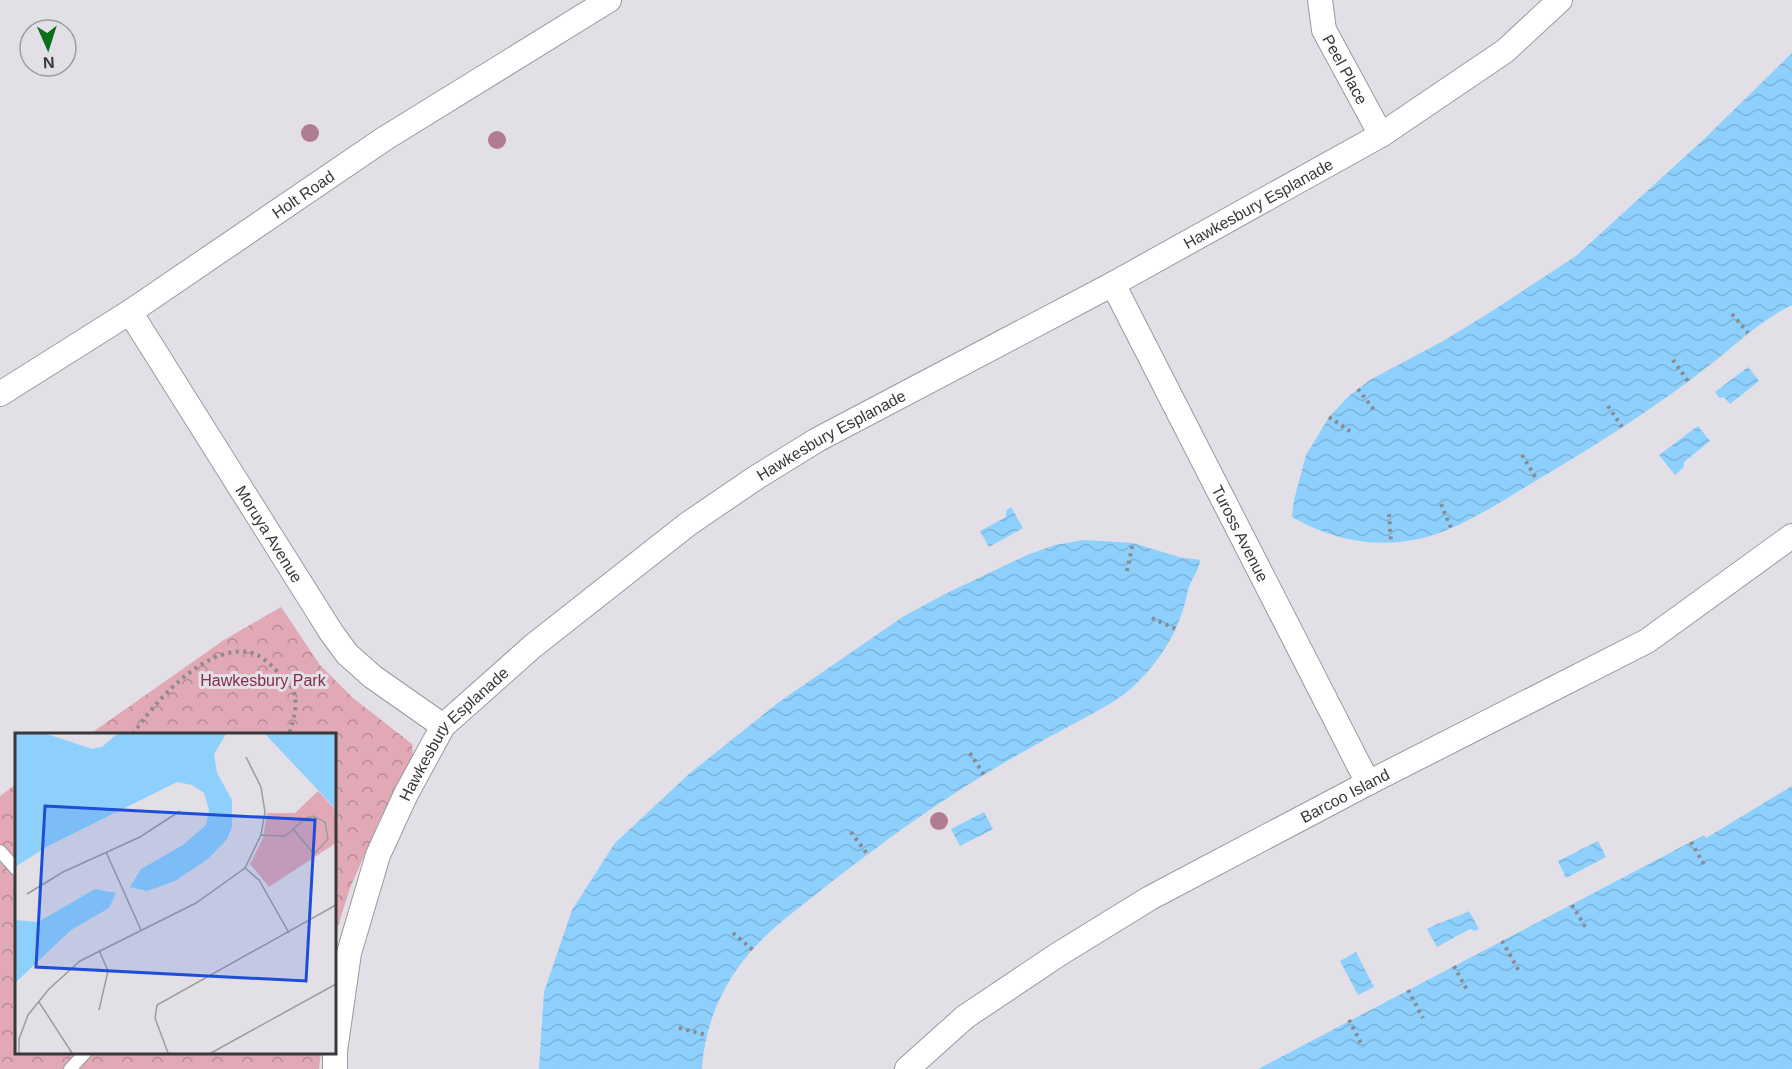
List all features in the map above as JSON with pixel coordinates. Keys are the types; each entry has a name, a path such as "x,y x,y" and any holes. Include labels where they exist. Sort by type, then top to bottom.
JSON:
{"street":[{"name":"Holt Road","path":"0,394 130,312 384,139 609,0"},
{"name":"Peel Place","path":"1320,0 1324,30 1381,135"},
{"name":"Hawkesbury Esplanade","path":"336,1037 342,952 378,855 406,794 443,726 542,639 688,524 757,477 817,440 1113,284 1381,135 1505,51 1560,0"},
{"name":"Tuross Avenue","path":"1113,284 1368,783"},
{"name":"Moruya Avenue","path":"130,312 347,654 373,676 443,726"},
{"name":"Barcoo Island","path":"907,1069 965,1017 1059,954 1150,898 1647,640 1792,536"}],"lane":[{"path":"0,851 15,868"},
{"path":"70,1069 85,1054"}],"path":[{"path":"1732,314 1748,333"},
{"path":"1673,360 1688,381"},
{"path":"1358,389 1375,411"},
{"path":"1608,406 1622,427"},
{"path":"1329,417 1353,433"},
{"path":"1522,455 1537,480"},
{"path":"1440,504 1451,528"},
{"path":"1389,514 1391,542"},
{"path":"1127,571 1133,543"},
{"path":"1152,618 1176,629"},
{"path":"134,733 150,711 168,692 204,663 226,654 249,652 273,666 293,690 296,713 290,733"},
{"path":"970,753 984,775"},
{"path":"851,832 868,855"},
{"path":"1691,842 1706,868"},
{"path":"1572,905 1586,928"},
{"path":"733,933 753,950"},
{"path":"1502,941 1519,971"},
{"path":"1454,966 1468,992"},
{"path":"1408,990 1423,1018"},
{"path":"1349,1020 1363,1047"},
{"path":"680,1028 707,1035"}],"green space":[{"name":"Hawkesbury Park","path":"281,607 320,665 353,698 412,744 413,755 380,819 350,888 336,933 336,733 91,733 224,640"},
{"path":"15,785 15,1054 321,1054 319,1069 0,1069 0,796"}],"water":[{"path":"1792,53 1792,305 1760,325 1690,380 1626,425 1505,500 1454,527 1419,539 1386,543 1344,538 1292,517 1306,455 1329,417 1349,396 1370,380 1443,341 1489,313 1576,256 1703,140"},
{"path":"1748,367 1759,381 1730,404 1724,397 1719,398 1715,392"},
{"path":"1698,426 1710,441 1684,462 1684,467 1675,475 1659,455"},
{"path":"1011,507 1023,528 989,547 980,531 1006,517 1006,511"},
{"path":"1084,540 1133,543 1179,557 1200,560 1170,640 1159,658 1138,682 1109,704 1014,757 915,820 769,933 734,973 720,999 706,1040 702,1069 539,1069 544,992 572,910 615,843 690,773 779,702 904,616 1027,555 1055,545"},
{"path":"1792,786 1792,1069 1258,1069 1704,835 1706,838"},
{"path":"984,812 993,829 960,846 951,829"},
{"path":"1598,841 1606,857 1566,878 1558,861"},
{"path":"1469,911 1479,929 1475,931 1470,929 1437,947 1427,929"},
{"path":"1356,952 1374,987 1358,995 1340,961"}]}
